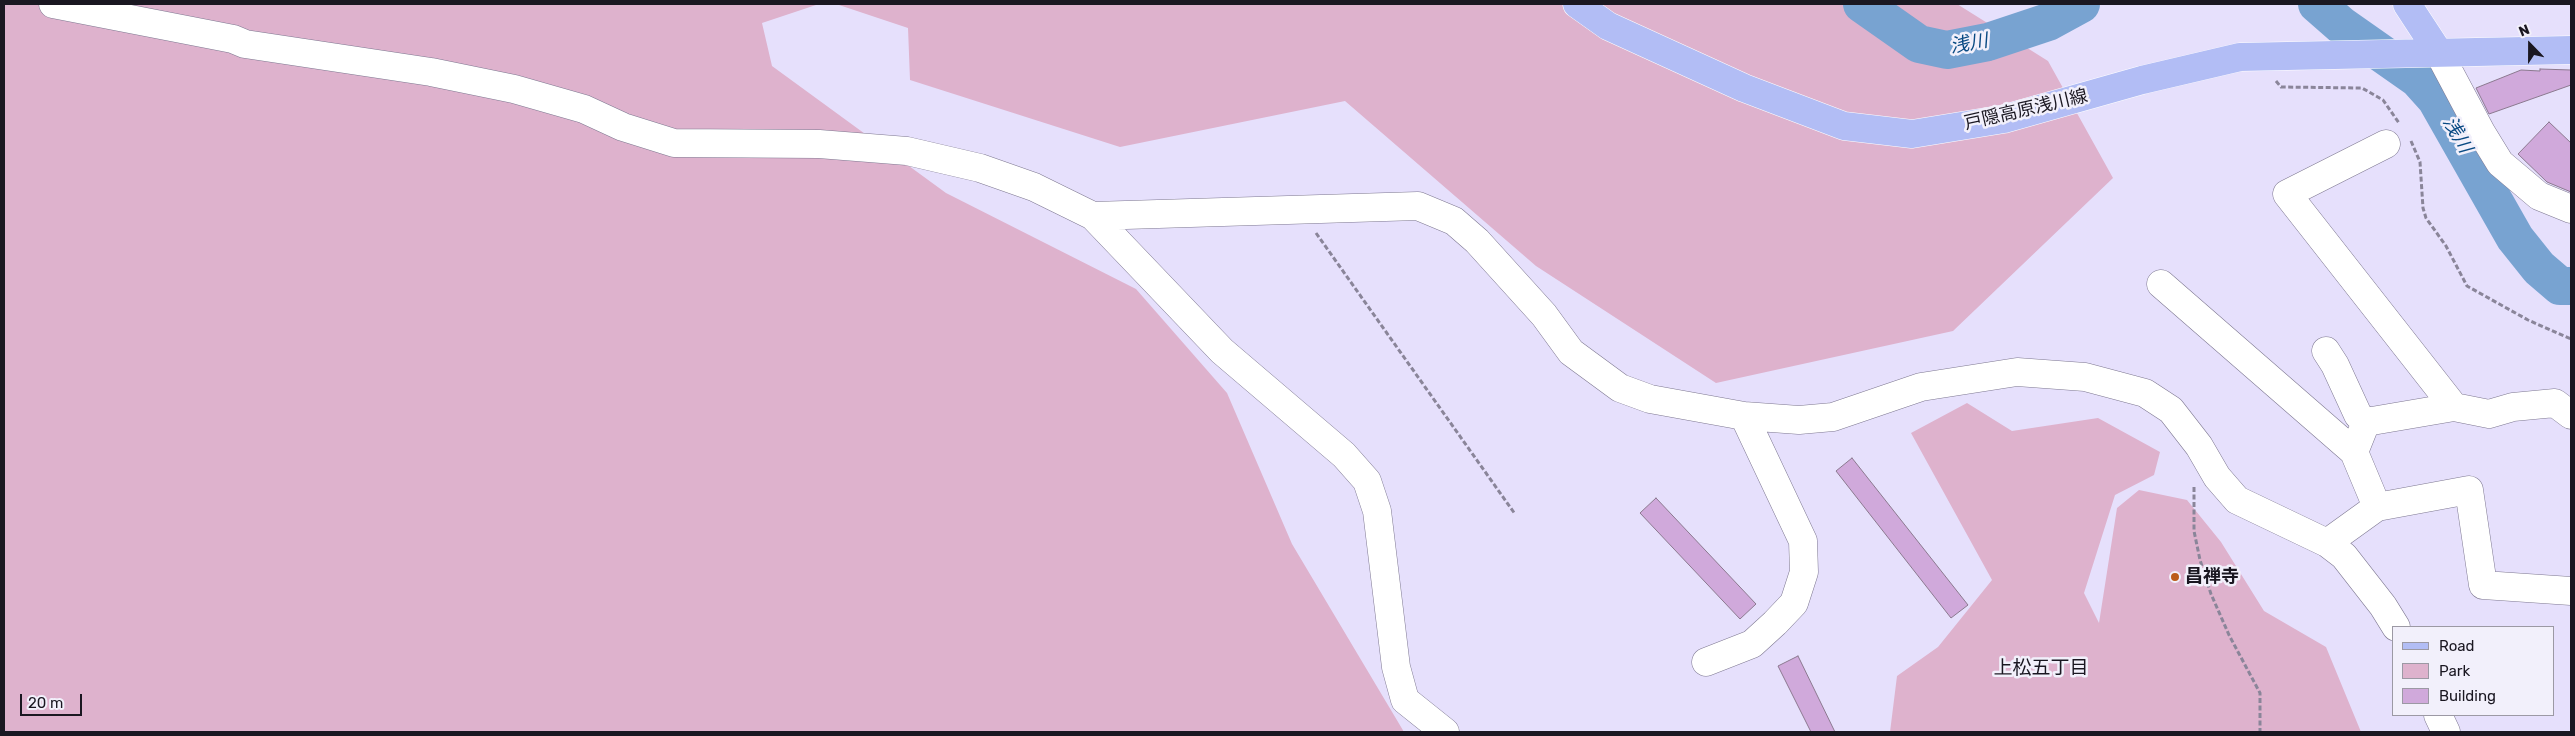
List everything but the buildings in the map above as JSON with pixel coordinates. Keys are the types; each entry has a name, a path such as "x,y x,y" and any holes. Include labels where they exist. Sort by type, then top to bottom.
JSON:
{"main road":[{"name":"戸隠高原浅川線","path":"1576,4 1608,26 1744,88 1844,126 1912,134 2004,119 2142,80 2240,57 2571,50"},
{"path":"2407,4 2428,53"}],"street":[{"path":"53,4 232,39 245,44 431,72 514,89 584,109 623,127 674,143 819,144 907,151 980,168 1034,187 1093,216 1222,351 1344,454 1367,481 1377,511 1396,667 1405,700 1444,732"},
{"path":"2428,53 2500,163 2539,196 2571,209"},
{"path":"2399,136 2287,194 2454,407"},
{"path":"1093,216 1418,206 1454,221 1477,241 1544,315 1571,352 1620,388 1650,399 1744,416 1799,420 1833,417 1921,388 2017,372 2085,377 2145,393 2171,410 2199,446 2218,477 2237,500 2327,542 2344,556 2383,606 2395,626"},
{"path":"2161,284 2354,452 2377,507"},
{"path":"2326,352 2335,365 2358,415 2366,422"},
{"path":"2366,422 2454,407 2490,414 2513,407 2555,403 2571,415"},
{"path":"1706,662 1752,644 1775,623 1794,603 1804,572 1803,541 1744,416"},
{"path":"2354,452 2366,422"},
{"path":"2327,542 2377,507 2469,490 2483,585 2571,591"},
{"path":"2438,716 2446,732"}],"path":[{"path":"2258,56 2281,87 2362,88 2383,100 2399,136 2420,162 2423,208 2426,218 2446,246 2466,286 2528,320 2571,339"},
{"path":"1300,210 1514,514"},
{"path":"2199,446 2194,486 2194,531 2198,550 2211,594 2229,634 2260,693 2260,732"}],"green space":[{"path":"4,4 819,4 762,23 772,66 946,193 1136,289 1227,393 1292,544 1404,732 4,732"},
{"path":"836,4 1957,4 2048,61 2113,178 1953,331 1716,383 1536,266 1345,101 1120,147 910,80 908,28"},
{"path":"1967,403 2012,431 2098,418 2160,452 2154,475 2115,495 2084,593 2099,623 2117,508 2139,490 2187,500 2221,542 2264,611 2326,647 2361,732 1890,732 1897,676 1938,647 1992,580 1911,433"}],"waterway":[{"name":"浅川","path":"1862,4 1919,44 1947,50 1988,42 2048,22 2081,4"},
{"name":"浅川","path":"2317,4 2341,25 2418,79 2436,99 2515,238 2539,268 2560,286 2571,286"}],"place":[{"name":"昌禅寺","path":"2175,577"}],"district":[{"name":"上松五丁目","path":"2041,669"}]}
